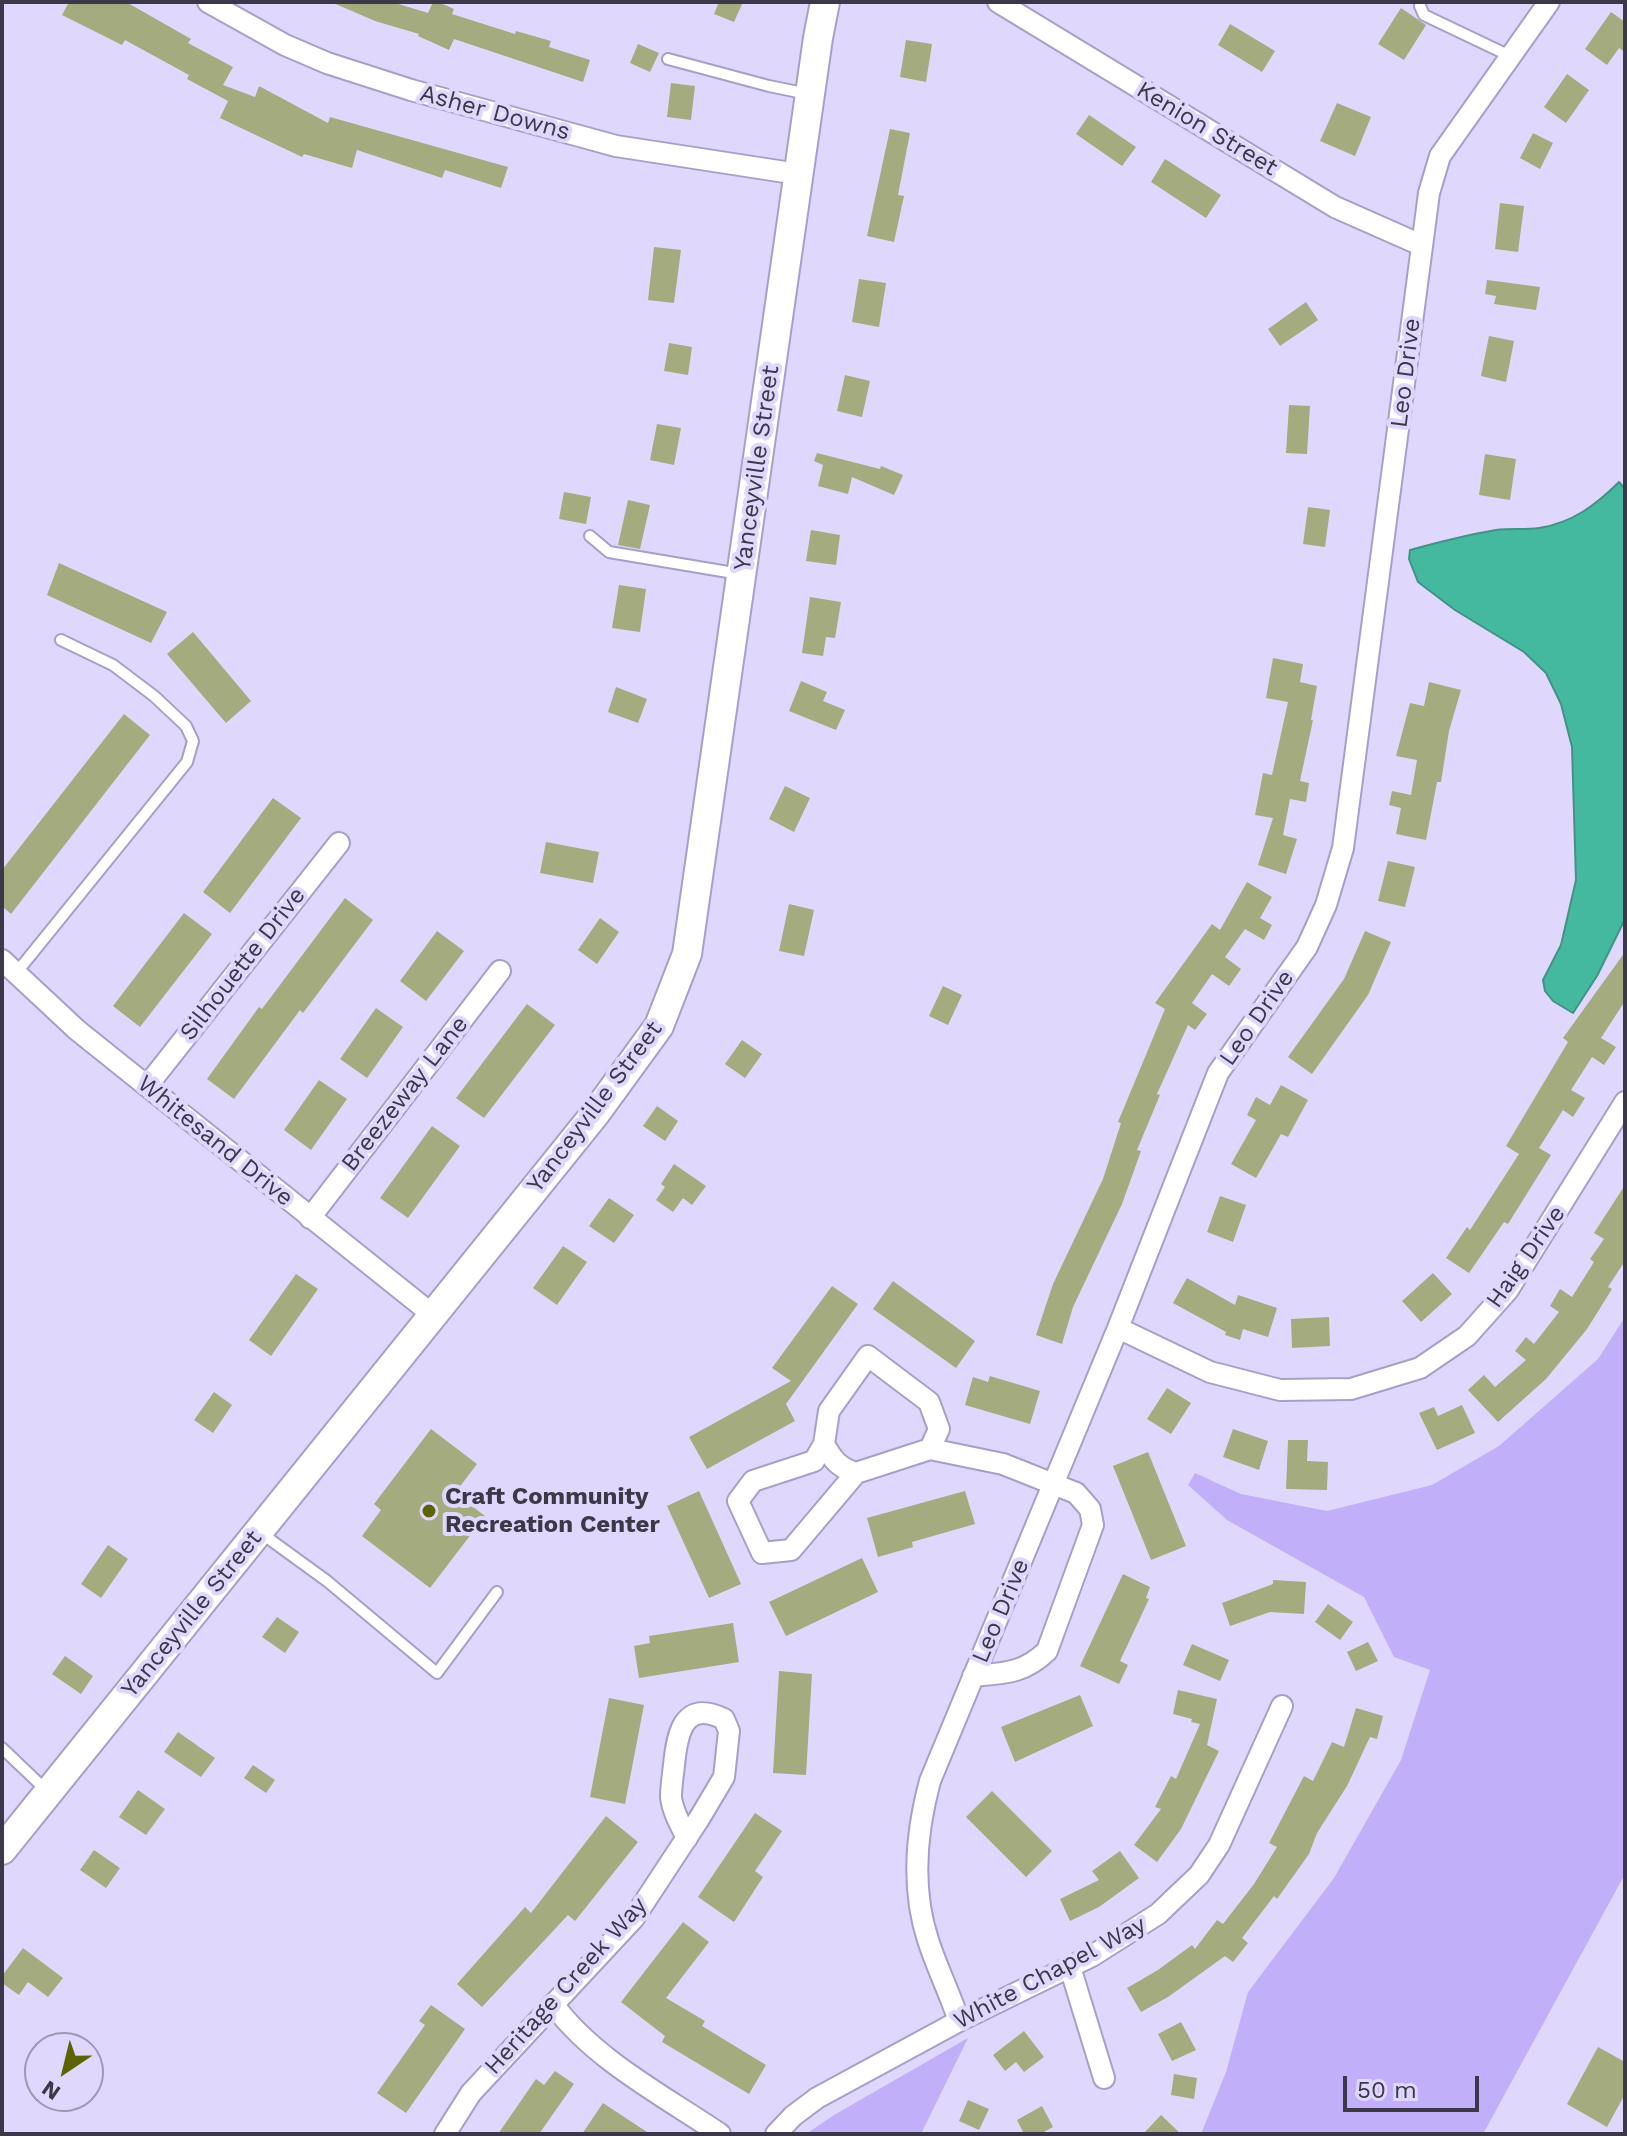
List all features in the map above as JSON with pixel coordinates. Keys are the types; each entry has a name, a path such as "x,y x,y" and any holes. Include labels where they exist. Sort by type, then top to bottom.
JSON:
{"main road":[{"name":"Yanceyville Street","path":"2,1850 595,1114 659,1026 687,954 825,2"}],"street":[{"name":"Asher Downs","path":"208,2 285,45 327,63 411,90 616,146 798,174"},
{"name":"Kenion Street","path":"998,2 1335,207 1421,245"},
{"name":"Leo Drive","path":"959,2021 928,1940 920,1908 917,1861 923,1808 930,1781 1118,1328 1218,1073 1307,947 1326,905 1343,848 1429,193 1440,156 1549,2"},
{"name":"Silhouette Drive","path":"147,1086 339,843"},
{"name":"Whitesand Drive","path":"10,966 77,1030 433,1315"},
{"name":"Breezeway Lane","path":"310,1218 500,971"},
{"name":"Haig Drive","path":"1118,1328 1210,1372 1280,1390 1351,1389 1420,1368 1467,1336 1508,1290 1625,1102"},
{"path":"930,1449 939,1429 929,1402 868,1356 829,1411 824,1444 814,1461 753,1481 738,1501 762,1553 791,1550 856,1473 930,1449 1003,1464 1076,1493 1090,1509 1093,1525 1047,1651 1018,1672 973,1676"},
{"path":"824,1444 832,1459 844,1469 856,1473"},
{"name":"White Chapel Way","path":"776,2134 817,2098 959,2021 1070,1967 1158,1914 1199,1875 1219,1845 1282,1706"},
{"name":"Heritage Creek Way","path":"445,2134 471,2093 634,1918 687,1838 724,1777 729,1731 724,1719 713,1714 693,1715 682,1724 677,1736 671,1799 687,1838"},
{"path":"1070,1967 1104,2078"},
{"path":"553,2004 565,2021 598,2051 720,2134"}],"lane":[{"path":"1420,6 1424,15 1510,56"},
{"path":"668,59 810,94"},
{"path":"590,536 609,552 742,575"},
{"path":"10,966 187,762 193,741 186,726 154,696 113,665 61,640"},
{"path":"259,1531 327,1581 437,1673 497,1592"},
{"path":"2,1748 48,1792"}],"shaded area":[{"path":"1619,482 1625,489 1625,919 1597,976 1573,1013 1553,1001 1545,991 1543,980 1561,945 1576,880 1572,747 1561,704 1546,673 1524,652 1455,610 1418,582 1409,559 1410,550 1453,539 1562,522 1592,505"},
{"path":"1625,1317 1625,1874 1483,2134 1201,2134 1226,2072 1248,1992 1334,1878 1401,1760 1430,1670 1394,1657 1364,1597 1227,1520 1188,1485 1195,1473 1241,1494 1327,1511 1432,1485 1499,1446 1598,1359"},
{"path":"968,2038 921,2134 806,2134 834,2115"}],"building":[{"path":"69,2 126,2 191,39 188,43 233,67 223,85 255,97 259,86 328,123 330,117 508,167 501,188 445,170 442,178 357,150 352,168 304,154 302,157 220,118 228,101 187,79 189,75 125,40 122,45 62,15"},
{"path":"331,2 392,2 428,13 433,2 438,2 454,9 452,14 515,34 516,31 551,41 549,47 590,60 583,82 454,39 449,50 419,34 375,21"},
{"path":"719,2 743,2 734,22 714,14"},
{"path":"1401,8 1426,25 1404,60 1378,44"},
{"path":"1611,12 1625,22 1625,52 1619,48 1607,65 1585,49"},
{"path":"1230,24 1275,51 1262,72 1218,45"},
{"path":"906,40 932,44 926,82 900,77"},
{"path":"638,44 659,53 650,72 630,63"},
{"path":"1567,74 1589,90 1566,123 1544,107"},
{"path":"671,83 695,86 691,120 667,117"},
{"path":"1337,103 1371,117 1355,156 1320,141"},
{"path":"1089,115 1136,147 1122,166 1076,134"},
{"path":"890,129 910,133 898,195 904,196 894,242 867,236"},
{"path":"1533,133 1553,143 1540,169 1520,158"},
{"path":"1165,159 1221,195 1206,218 1151,182"},
{"path":"1500,203 1524,206 1518,252 1495,249"},
{"path":"654,247 681,250 674,303 648,300"},
{"path":"859,279 886,283 879,327 852,322"},
{"path":"1487,280 1540,287 1536,310 1494,304 1496,296 1485,294"},
{"path":"1306,302 1318,320 1280,346 1268,329"},
{"path":"1489,336 1514,341 1506,382 1481,376"},
{"path":"669,343 692,347 688,375 664,371"},
{"path":"845,375 870,381 862,417 837,411"},
{"path":"1289,405 1310,406 1307,454 1286,453"},
{"path":"657,424 681,428 674,465 650,460"},
{"path":"817,453 880,469 881,466 903,475 894,495 852,477 848,494 818,486 823,465 814,461"},
{"path":"1485,454 1516,459 1510,500 1479,495"},
{"path":"564,492 591,497 586,524 559,519"},
{"path":"628,500 650,505 640,549 618,545"},
{"path":"1308,507 1330,510 1325,547 1303,544"},
{"path":"811,530 840,535 836,565 806,561"},
{"path":"59,563 167,612 151,643 47,595"},
{"path":"619,585 646,589 640,632 612,628"},
{"path":"810,597 841,602 835,638 826,637 823,656 802,653"},
{"path":"193,632 251,701 226,723 167,654"},
{"path":"1273,658 1303,664 1300,682 1317,686 1300,781 1309,783 1306,802 1290,799 1283,835 1297,839 1286,874 1258,865 1273,818 1255,815 1263,773 1272,775 1288,702 1266,698"},
{"path":"801,681 827,692 823,701 845,710 836,730 789,711"},
{"path":"1429,682 1461,690 1449,731 1441,782 1437,782 1426,840 1396,834 1401,808 1389,805 1392,791 1411,795 1417,760 1396,756 1410,703 1424,706"},
{"path":"616,687 647,699 638,723 608,712"},
{"path":"124,714 150,735 11,914 2,906 2,870"},
{"path":"785,786 810,798 794,832 769,819"},
{"path":"273,798 301,818 230,913 203,892"},
{"path":"546,842 599,852 593,883 540,873"},
{"path":"1388,861 1415,867 1405,907 1378,901"},
{"path":"1247,882 1272,897 1260,918 1272,925 1264,940 1245,929 1225,957 1241,969 1229,986 1212,974 1192,1003 1207,1014 1195,1030 1188,1025 1157,1094 1160,1095 1137,1150 1141,1151 1122,1204 1073,1307 1062,1344 1036,1335 1053,1284 1103,1179 1121,1123 1118,1122 1165,1009 1155,1003 1212,924 1220,930"},
{"path":"345,898 373,920 303,1013 300,1010 234,1099 207,1079"},
{"path":"789,904 814,910 804,956 779,951"},
{"path":"184,913 212,934 140,1027 113,1006"},
{"path":"600,918 619,932 597,964 578,950"},
{"path":"437,931 464,951 426,1001 400,981"},
{"path":"1365,931 1391,942 1368,995 1312,1074 1288,1057 1344,979"},
{"path":"1625,952 1625,1001 1601,1038 1616,1047 1604,1065 1592,1057 1571,1090 1585,1098 1573,1117 1563,1110 1539,1148 1551,1155 1508,1224 1504,1222 1469,1273 1446,1258 1467,1227 1470,1230 1519,1154 1506,1146 1568,1042 1563,1038"},
{"path":"943,986 962,995 948,1025 929,1016"},
{"path":"527,1004 555,1025 484,1118 456,1098"},
{"path":"376,1008 403,1027 367,1078 340,1059"},
{"path":"742,1040 762,1054 745,1078 725,1064"},
{"path":"319,1080 347,1099 311,1150 284,1130"},
{"path":"1281,1085 1308,1100 1288,1137 1281,1134 1256,1178 1231,1164 1256,1120 1247,1115 1256,1097 1270,1105"},
{"path":"657,1106 678,1121 665,1141 643,1126"},
{"path":"432,1126 460,1146 408,1218 380,1198"},
{"path":"674,1164 706,1186 692,1205 683,1198 673,1212 656,1200 665,1187 661,1184"},
{"path":"1625,1185 1625,1261 1608,1287 1612,1289 1587,1329 1546,1379 1498,1422 1468,1390 1484,1375 1495,1387 1526,1360 1515,1351 1526,1337 1534,1344 1559,1312 1550,1306 1560,1289 1572,1297 1594,1262 1590,1259 1604,1239 1594,1233"},
{"path":"1220,1196 1246,1205 1233,1242 1207,1232"},
{"path":"609,1198 634,1215 614,1243 589,1226"},
{"path":"563,1246 587,1262 557,1305 533,1288"},
{"path":"1433,1273 1452,1294 1421,1322 1402,1301"},
{"path":"296,1274 318,1289 271,1356 249,1340"},
{"path":"1187,1278 1235,1305 1238,1295 1277,1308 1268,1337 1243,1329 1240,1340 1225,1335 1226,1332 1173,1303"},
{"path":"893,1281 975,1341 956,1368 873,1309"},
{"path":"832,1286 858,1304 786,1404 795,1421 707,1469 689,1437 791,1381 772,1368"},
{"path":"1329,1317 1330,1346 1292,1348 1291,1319"},
{"path":"990,1376 1040,1391 1030,1424 965,1405 973,1377 988,1382"},
{"path":"1167,1388 1191,1403 1171,1434 1147,1419"},
{"path":"214,1392 232,1405 213,1433 194,1420"},
{"path":"1462,1405 1475,1433 1437,1450 1419,1413 1434,1407 1438,1416"},
{"path":"431,1429 477,1464 455,1493 485,1516 430,1588 362,1536 381,1510 374,1504"},
{"path":"1233,1429 1268,1441 1259,1470 1223,1457"},
{"path":"1288,1440 1308,1440 1307,1461 1328,1462 1327,1490 1286,1489"},
{"path":"1148,1452 1186,1546 1151,1560 1113,1466"},
{"path":"699,1491 741,1584 709,1598 667,1506"},
{"path":"965,1491 975,1524 912,1542 913,1547 878,1557 867,1518"},
{"path":"108,1545 128,1559 101,1598 81,1584"},
{"path":"862,1558 878,1592 786,1636 769,1602"},
{"path":"1123,1574 1150,1587 1146,1598 1149,1599 1120,1661 1128,1665 1119,1684 1080,1666"},
{"path":"1273,1580 1306,1582 1304,1614 1270,1612 1230,1626 1222,1603 1273,1584"},
{"path":"1328,1604 1353,1622 1340,1640 1315,1622"},
{"path":"277,1617 299,1632 285,1653 262,1637"},
{"path":"733,1623 739,1662 639,1678 634,1646 650,1643 649,1636"},
{"path":"1368,1642 1378,1661 1356,1671 1347,1652"},
{"path":"1192,1644 1229,1660 1220,1681 1183,1665"},
{"path":"65,1656 93,1676 81,1694 52,1674"},
{"path":"779,1671 812,1674 806,1775 773,1773"},
{"path":"1178,1690 1217,1699 1207,1745 1219,1751 1181,1829 1157,1862 1134,1845 1161,1809 1155,1807 1171,1776 1176,1779 1200,1724 1173,1714"},
{"path":"1080,1695 1093,1726 1015,1762 1001,1727"},
{"path":"609,1698 644,1705 625,1804 590,1797"},
{"path":"1356,1708 1383,1716 1377,1739 1370,1737 1347,1786 1317,1833 1309,1854 1277,1899 1274,1896 1242,1938 1248,1943 1233,1962 1225,1956 1168,1997 1141,2012 1127,1988 1192,1945 1195,1949 1217,1920 1223,1924 1254,1884 1277,1847 1269,1843 1304,1776 1313,1781 1332,1742 1344,1747"},
{"path":"178,1732 215,1758 201,1777 164,1752"},
{"path":"253,1765 275,1780 266,1793 244,1778"},
{"path":"138,1790 165,1809 146,1835 119,1817"},
{"path":"992,1791 1052,1851 1026,1877 966,1817"},
{"path":"755,1813 782,1831 755,1871 763,1877 734,1922 698,1897"},
{"path":"606,1816 638,1842 575,1921 568,1915 482,2007 457,1984 525,1907 531,1913"},
{"path":"94,1850 120,1868 106,1888 80,1870"},
{"path":"1120,1851 1139,1878 1099,1907 1070,1921 1060,1899 1099,1880 1092,1871"},
{"path":"683,1922 709,1942 666,1998 705,2021 702,2026 766,2065 749,2094 662,2042 665,2036 621,2002"},
{"path":"23,1948 63,1978 48,1997 28,1982 19,1995 2,1983 2,1976"},
{"path":"431,2005 465,2029 406,2113 377,2093 425,2025 419,2021"},
{"path":"1181,2022 1196,2050 1172,2061 1158,2034"},
{"path":"1024,2031 1044,2057 1024,2072 1016,2062 1005,2071 993,2055"},
{"path":"1598,2047 1625,2062 1625,2094 1607,2127 1567,2104"},
{"path":"555,2071 574,2084 539,2134 498,2134 536,2079 544,2085"},
{"path":"1174,2074 1197,2078 1194,2099 1171,2095"},
{"path":"968,2100 989,2109 979,2130 959,2121"},
{"path":"603,2103 650,2134 582,2134"},
{"path":"1042,2106 1053,2127 1040,2134 1024,2134 1017,2120"},
{"path":"1161,2115 1181,2134 1143,2134"}],"place":[{"name":"Craft Community Recreation Center","path":"429,1511"}]}
